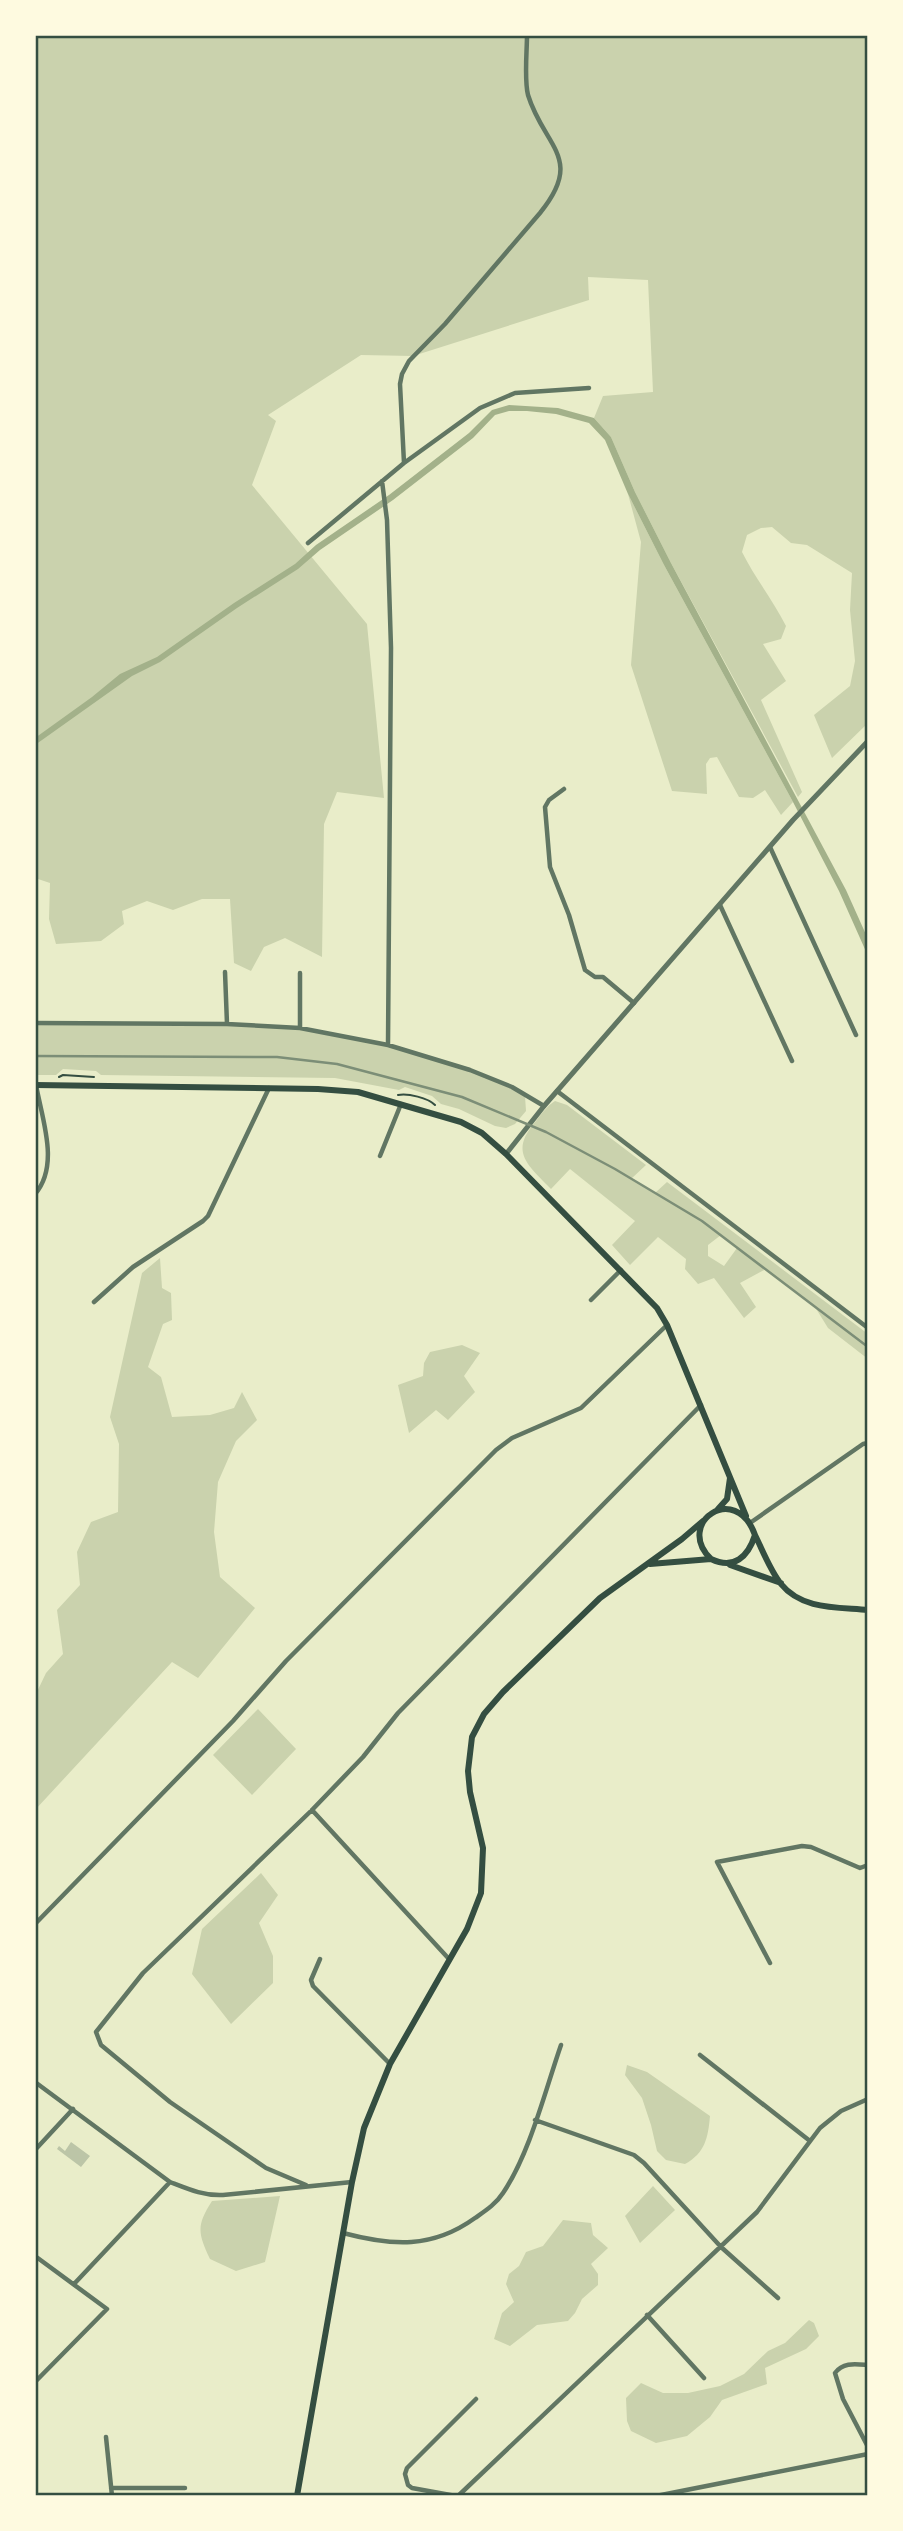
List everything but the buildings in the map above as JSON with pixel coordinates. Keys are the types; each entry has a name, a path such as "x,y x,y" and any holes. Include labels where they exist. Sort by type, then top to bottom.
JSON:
{"main road":[{"path":"35,1085 350,1091 401,1103 470,1126 490,1139 657,1308 667,1325 748,1520 781,1583"},
{"path":"297,2496 352,2182 364,2128 390,2063 472,1917 483,1885 483,1848 468,1771 470,1745 476,1727 503,1692 610,1590 717,1510 727,1499 729,1473"},
{"path":"717,1510 732,1509 748,1520"},
{"path":"703,1521 699,1542 703,1552 711,1559"},
{"path":"727,1563 735,1562 748,1552 755,1535"},
{"path":"645,1565 664,1561 711,1559 781,1583 805,1602 868,1609"}],"street":[{"path":"404,463 400,384 406,367 540,213 560,183 558,157 526,87 527,35"},
{"path":"308,543 404,463 460,422 498,399 523,392 589,388"},
{"path":"382,481 387,520 391,648 387,1045"},
{"path":"506,1154 544,1106 770,846 868,741"},
{"path":"565,789 548,800 545,807 550,867 586,970 594,977 603,977 634,1003"},
{"path":"770,846 856,1035"},
{"path":"720,905 792,1061"},
{"path":"225,972 227,1024"},
{"path":"300,973 300,1028"},
{"path":"35,1023 227,1024 300,1028 387,1045 470,1070 512,1087 544,1106"},
{"path":"35,1085 48,1164 45,1180 35,1194"},
{"path":"94,1302 133,1267 203,1222 208,1216 269,1088"},
{"path":"557,1091 868,1328"},
{"path":"380,1156 401,1103"},
{"path":"591,1300 621,1269"},
{"path":"35,1924 233,1721 286,1661 480,1464 512,1438 581,1408 667,1325"},
{"path":"306,2185 266,2168 170,2102 101,2045 96,2032 143,1973 312,1810 363,1757 398,1713 701,1405"},
{"path":"748,1520 868,1443"},
{"path":"312,1810 449,1959"},
{"path":"770,1963 717,1862 802,1846 811,1847 860,1868 868,1865"},
{"path":"320,1959 311,1980 313,1986 390,2063"},
{"path":"343,2233 402,2244 431,2240 463,2227 491,2207 514,2175 561,2045"},
{"path":"700,2056 810,2141"},
{"path":"35,2082 170,2182 209,2196 352,2182"},
{"path":"476,2399 407,2468 405,2474 408,2485 457,2496 721,2247 770,2196 810,2141 841,2110 868,2099"},
{"path":"35,2150 73,2109"},
{"path":"535,2120 634,2155 721,2247 778,2298"},
{"path":"74,2284 170,2182"},
{"path":"35,2256 107,2309 37,2378"},
{"path":"647,2315 704,2378"},
{"path":"868,2365 845,2365 839,2367 835,2373 838,2388 868,2447"},
{"path":"106,2437 112,2496"},
{"path":"656,2496 868,2454"},
{"path":"111,2488 185,2488"}],"shaded area":[{"path":"35,35 868,35 868,723 832,758 814,715 850,686 855,661 850,610 852,573 807,545 791,543 772,527 761,528 747,535 742,552 786,626 781,639 763,644 786,681 761,700 802,792 798,797 671,563 611,437 594,418 603,396 653,392 648,280 588,277 589,300 413,356 361,355 268,415 276,421 252,485 367,624 384,798 337,792 324,824 322,957 285,938 264,947 251,971 234,963 230,899 202,899 173,910 147,901 122,911 124,924 101,941 56,944 49,919 50,883 35,878"},
{"path":"509,405 558,408 594,418 611,437 671,563 846,890 868,939 868,956 839,891 793,802 664,565 628,494 605,440 589,423 556,414 509,411 495,415 473,438 298,569 160,662 132,676 35,745 35,738 120,674 157,657 295,564 316,545 389,495 469,433 492,410"},
{"path":"628,494 793,802 781,815 765,790 753,798 739,797 717,757 710,758 706,764 707,794 672,791 631,665 641,542"},
{"path":"35,1023 227,1024 300,1028 362,1039 470,1070 512,1087 525,1096 526,1111 515,1124 506,1128 495,1126 459,1109 441,1104 432,1096 405,1087 399,1090 335,1078 101,1075 96,1071 63,1069 56,1075 35,1075"},
{"path":"555,1101 567,1105 646,1165 631,1179 655,1193 667,1182 868,1334 868,1359 828,1328 815,1307 766,1269 740,1283 756,1307 744,1318 714,1278 698,1284 685,1269 686,1259 658,1237 630,1265 612,1245 635,1221 570,1169 551,1189 524,1157 524,1141 528,1132","holes":["721,1235 737,1248 724,1266 708,1256 708,1245"]},
{"path":"160,1258 162,1288 171,1293 172,1320 163,1324 148,1367 161,1377 172,1417 210,1415 234,1408 242,1392 257,1420 236,1441 218,1482 214,1532 220,1577 255,1608 198,1678 172,1662 35,1810 35,1696 46,1673 63,1654 57,1610 80,1585 77,1552 91,1522 118,1512 119,1444 110,1417 142,1273"},
{"path":"462,1345 480,1353 464,1376 475,1392 448,1420 436,1410 409,1433 398,1385 423,1376 424,1363 430,1352"},
{"path":"258,1709 296,1749 252,1795 213,1755"},
{"path":"261,1873 278,1895 259,1923 273,1956 273,1983 231,2024 192,1974 202,1929"},
{"path":"627,2065 647,2072 710,2116 704,2144 692,2160 685,2164 666,2160 657,2151 642,2098 625,2075"},
{"path":"653,2186 675,2210 640,2243 625,2216"},
{"path":"280,2196 265,2262 236,2271 210,2259 200,2230 203,2217 212,2201"},
{"path":"563,2220 591,2223 593,2235 608,2248 591,2264 598,2274 598,2285 582,2299 568,2321 537,2325 510,2346 494,2339 502,2313 514,2302 506,2284 509,2274 519,2266 526,2252 543,2246"},
{"path":"809,2320 814,2323 819,2336 806,2349 765,2368 767,2384 722,2400 710,2417 687,2436 656,2443 631,2431 627,2421 626,2398 641,2383 663,2393 688,2393 720,2386 744,2374 768,2351 785,2343"}],"railway":[{"path":"35,1056 277,1057 337,1064 462,1097 546,1132 702,1221 868,1347"}]}
